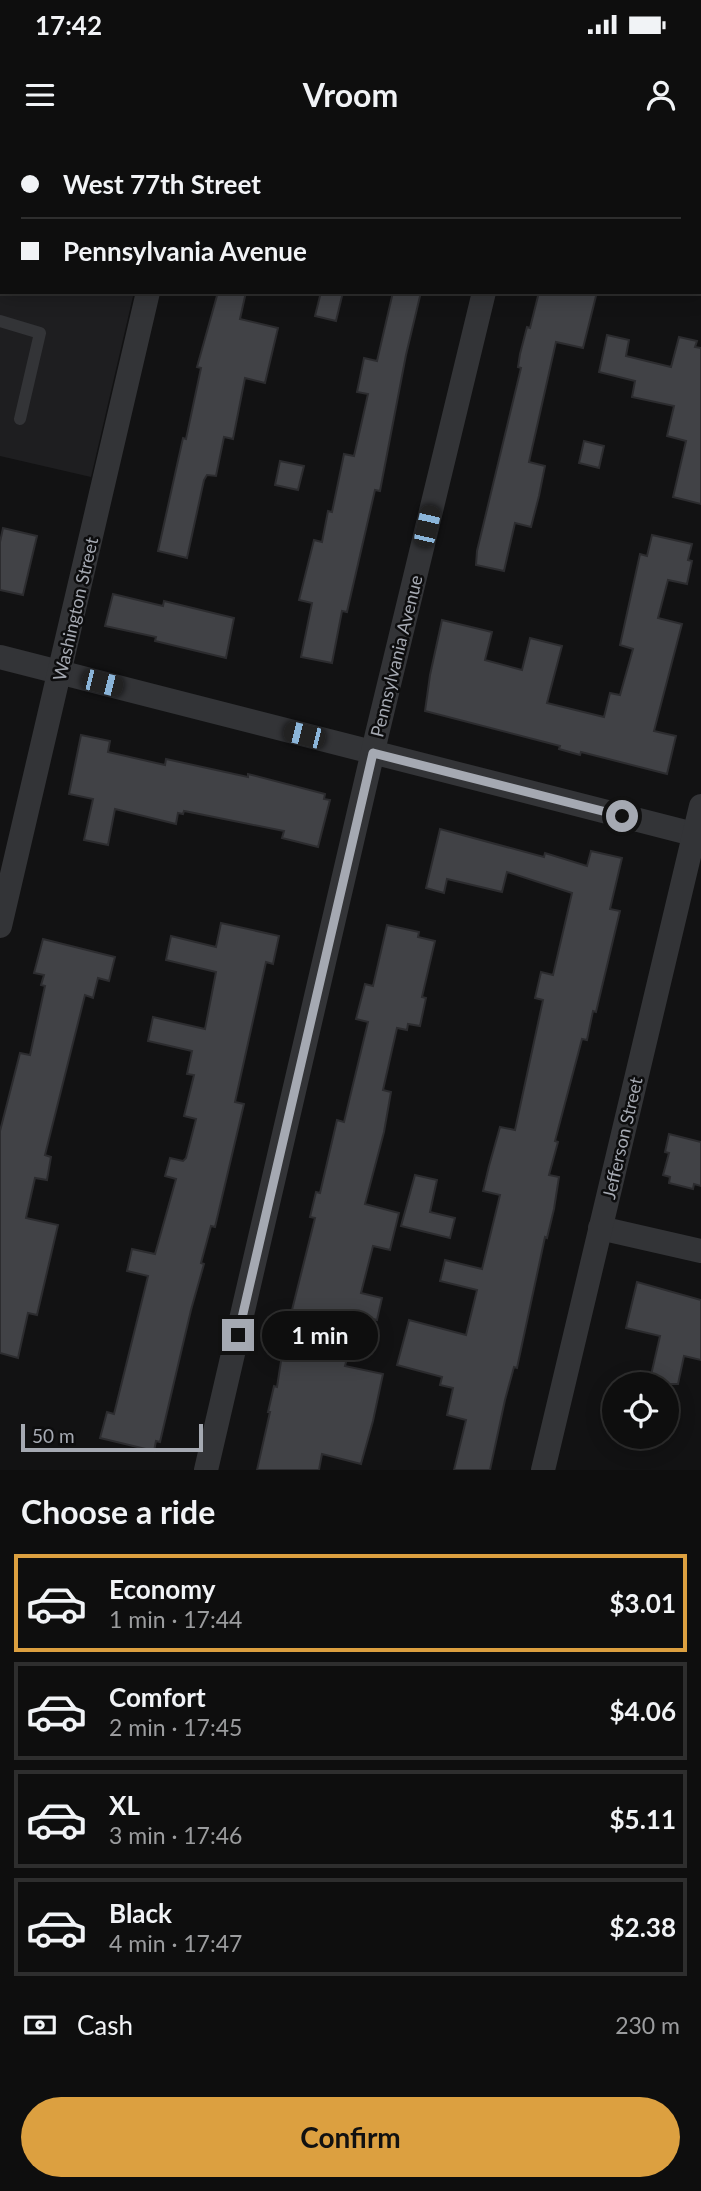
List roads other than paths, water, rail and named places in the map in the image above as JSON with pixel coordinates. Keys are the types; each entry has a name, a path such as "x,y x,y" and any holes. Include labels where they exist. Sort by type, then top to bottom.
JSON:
{"street":[{"name":"Washington Street","path":"0,926 148,294"},
{"name":"Pennsylvania Avenue","path":"206,1470 373,753 484,294"},
{"path":"0,657 698,835"},
{"name":"Jefferson Street","path":"542,1470 698,835 701,806"},
{"path":"600,1228 701,1251"}],"lane":[{"path":"0,321 40,333 20,419"}]}
